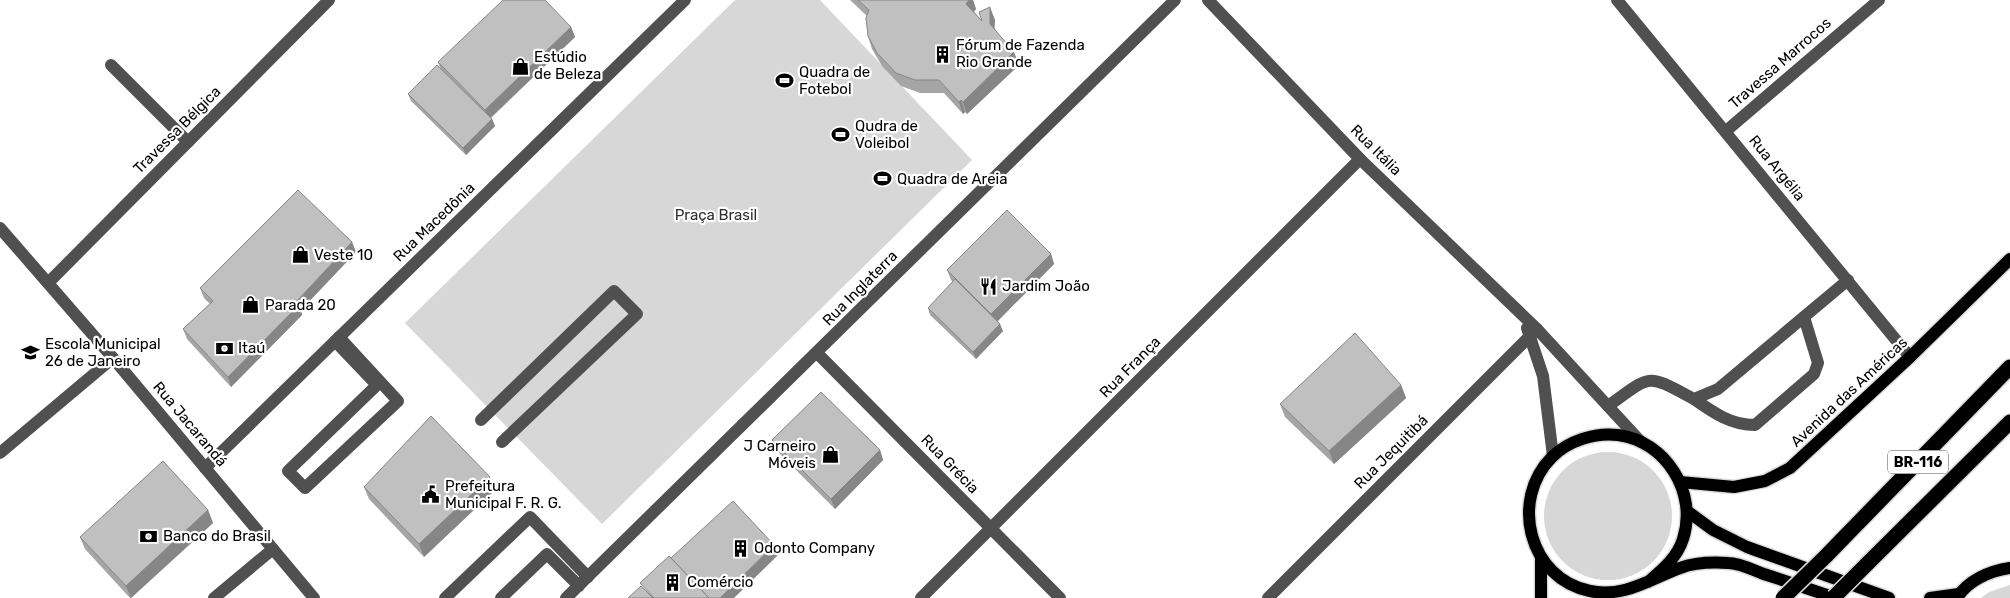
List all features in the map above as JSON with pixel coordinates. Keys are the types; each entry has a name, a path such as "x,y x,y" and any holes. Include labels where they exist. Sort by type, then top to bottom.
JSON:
{"highway":[{"name":"BR-116","path":"1783,598 2010,367"},
{"name":"BR-116","path":"1835,598 2010,422"}],"main road":[{"name":"Avenida das Américas","path":"1680,482 1734,488 1764,481 1790,468 1910,357 2010,259"},
{"path":"1541,598 1541,557 1531,532 1529,504 1533,486 1541,470 1553,456 1572,442 1595,435 1618,435 1641,442 1664,459 1680,482 1687,511 1683,539 1669,564 1648,582"},
{"path":"1687,511 1713,530 1747,547 1889,598"},
{"path":"1541,557 1562,579 1590,591 1619,592 1681,568 1708,562 1732,563 1835,598"},
{"path":"1930,598 1958,596 1976,580 1995,571 2010,568"}],"street":[{"name":"Travessa Bélgica","path":"48,283 329,0"},
{"name":"Rua Macedônia","path":"205,468 685,0"},
{"name":"Rua Inglaterra","path":"566,598 1175,0"},
{"name":"Rua Itália","path":"1208,0 1360,159 1525,319 1533,332 1608,406 1641,442"},
{"name":"Rua Argélia","path":"1617,0 1910,357"},
{"name":"Travessa Marrocos","path":"1726,131 1879,0"},
{"path":"111,64 188,142"},
{"name":"Rua França","path":"922,598 1360,159"},
{"name":"Rua Jacarandá","path":"0,228 113,358 314,598"},
{"path":"1694,399 1718,389 1848,280"},
{"path":"482,420 614,291 637,314 502,442"},
{"path":"1608,406 1643,380 1657,379 1727,420 1740,425 1755,425 1814,374 1818,363 1804,317"},
{"name":"Rua Itália","path":"1533,332 1543,376 1553,456"},
{"name":"Rua Jequitibá","path":"1268,598 1533,332"},
{"path":"337,339 398,401 305,488 288,471 377,385 337,339"},
{"name":"Rua Grécia","path":"817,353 1060,598"},
{"path":"0,453 113,358"},
{"path":"445,598 530,518 583,582"},
{"path":"214,598 273,549"},
{"path":"501,598 547,554 583,582"}],"green space":[{"name":"Praça Brasil","path":"735,0 820,0 972,160 602,524 405,323"},
{"path":"1608,452 1621,453 1633,457 1653,471 1667,491 1671,503 1671,529 1667,541 1653,561 1633,575 1621,579 1608,580 1595,579 1583,575 1563,561 1549,541 1545,529 1544,516 1545,503 1549,491 1563,471 1583,457 1595,453"},
{"path":"2010,585 2010,598 1981,598 1989,592"}],"building":[{"path":"503,0 545,0 571,27 485,110 438,62"},
{"name":"Fórum de Fazenda Rio Grande","path":"858,0 969,0 966,4 982,21 979,12 990,7 990,24 1014,52 963,102 961,100 959,102 939,80 915,80 896,73 877,53 868,36 866,18 869,10"},
{"path":"437,65 492,119 463,148 408,94"},
{"path":"298,190 352,242 296,302 299,305 228,377 183,329 213,301 200,288"},
{"path":"1007,210 1051,254 991,314 947,270"},
{"path":"955,279 1000,324 973,352 928,308"},
{"path":"1355,333 1401,385 1329,451 1280,404"},
{"name":"J Carneiro Móveis","path":"821,392 880,450 831,499 772,440"},
{"name":"Prefeitura Municipal F. R. G.","path":"431,416 490,477 419,544 364,487"},
{"name":"Banco do Brasil","path":"163,461 208,510 126,586 80,537"},
{"path":"733,501 774,545 720,598 709,598 671,558"},
{"path":"669,556 709,598 654,598 640,583"},
{"path":"641,586 653,598 628,598"}],"place":[{"name":"Fórum de Fazenda Rio Grande","path":"942,54"},
{"name":"Estúdio de Beleza","path":"520,66"},
{"name":"Quadra de Fotebol","path":"785,81"},
{"name":"Qudra de Voleibol","path":"841,135"},
{"name":"Quadra de Areia","path":"883,179"},
{"name":"Veste 10","path":"300,255"},
{"name":"Jardim João","path":"988,286"},
{"name":"Parada 20","path":"251,305"},
{"name":"Itaú","path":"224,348"},
{"name":"Escola Municipal 26 de Janeiro","path":"31,353"},
{"name":"J Carneiro Móveis","path":"830,455"},
{"name":"Prefeitura Municipal F. R. G.","path":"431,495"},
{"name":"Banco do Brasil","path":"149,536"},
{"name":"Odonto Company","path":"740,548"},
{"name":"Comércio","path":"673,582"}]}
